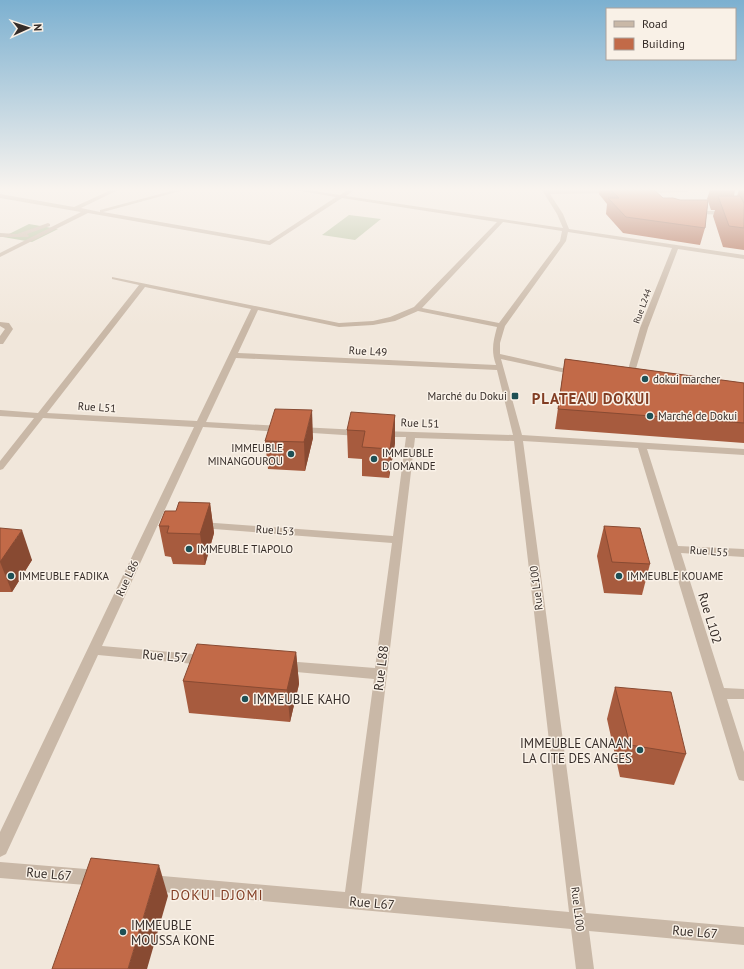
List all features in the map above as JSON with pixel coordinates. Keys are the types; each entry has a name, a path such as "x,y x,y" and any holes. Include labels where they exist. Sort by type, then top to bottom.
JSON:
{"street":[{"path":"20,235 34,238"},
{"path":"0,255 39,235"},
{"path":"225,235 270,243 282,235"},
{"path":"114,278 339,325 373,323 392,319 417,309 487,235"},
{"name":"Rue L100","path":"564,235 563,241 501,326 496,343 496,355 501,368 518,438 585,969"},
{"path":"606,235 744,257"},
{"name":"Rue L244","path":"620,382 629,381 635,375 635,355 653,301 676,246"},
{"path":"0,467 39,415 143,285"},
{"name":"Rue L86","path":"0,850 255,308"},
{"path":"417,309 501,326"},
{"path":"0,342 9,329 3,324"},
{"name":"Rue L49","path":"233,355 501,368"},
{"path":"496,355 583,375"},
{"name":"Rue L51","path":"0,413 201,425 411,435 518,438 642,447 744,452"},
{"name":"Rue L88","path":"352,901 411,435"},
{"name":"Rue L102","path":"642,447 744,775"},
{"path":"153,522 168,523"},
{"name":"Rue L53","path":"191,524 397,540"},
{"name":"Rue L55","path":"674,549 744,553"},
{"name":"Rue L57","path":"94,650 221,661"},
{"path":"269,665 380,674"},
{"path":"719,693 744,694"},
{"name":"Rue L67","path":"0,870 580,923 744,936"}],"green space":[{"path":"7,235 46,235 32,242 3,237"},
{"path":"323,235 361,235 355,240"}],"building":[{"path":"565,359 744,383 744,423 558,409"},
{"path":"275,409 312,410 304,442 265,441"},
{"path":"351,412 395,415 390,449 362,447 365,431 347,430"},
{"path":"179,502 210,503 200,534 167,533 169,526 159,526 165,511 176,511"},
{"path":"604,526 640,528 650,564 612,562"},
{"path":"0,528 22,530 0,562"},
{"path":"197,644 296,652 287,690 183,681"},
{"path":"615,687 671,692 686,754 630,745"},
{"path":"91,858 159,865 128,969 52,969"}],"place":[{"name":"dokui marcher","path":"645,379"},
{"name":"Marché du Dokui","path":"515,396"},
{"name":"Marché de Dokui","path":"650,416"},
{"name":"IMMEUBLE MINANGOUROU","path":"291,454"},
{"name":"IMMEUBLE DIOMANDE","path":"374,459"},
{"name":"IMMEUBLE TIAPOLO","path":"189,549"},
{"name":"IMMEUBLE FADIKA","path":"11,576"},
{"name":"IMMEUBLE KOUAME","path":"619,576"},
{"name":"IMMEUBLE KAHO","path":"245,699"},
{"name":"IMMEUBLE CANAAN LA CITE DES ANGES","path":"640,750"},
{"name":"IMMEUBLE MOUSSA KONE","path":"123,932"}],"district":[{"name":"PLATEAU DOKUI","path":"591,398"},
{"name":"DOKUI DJOMI","path":"217,895"}]}
